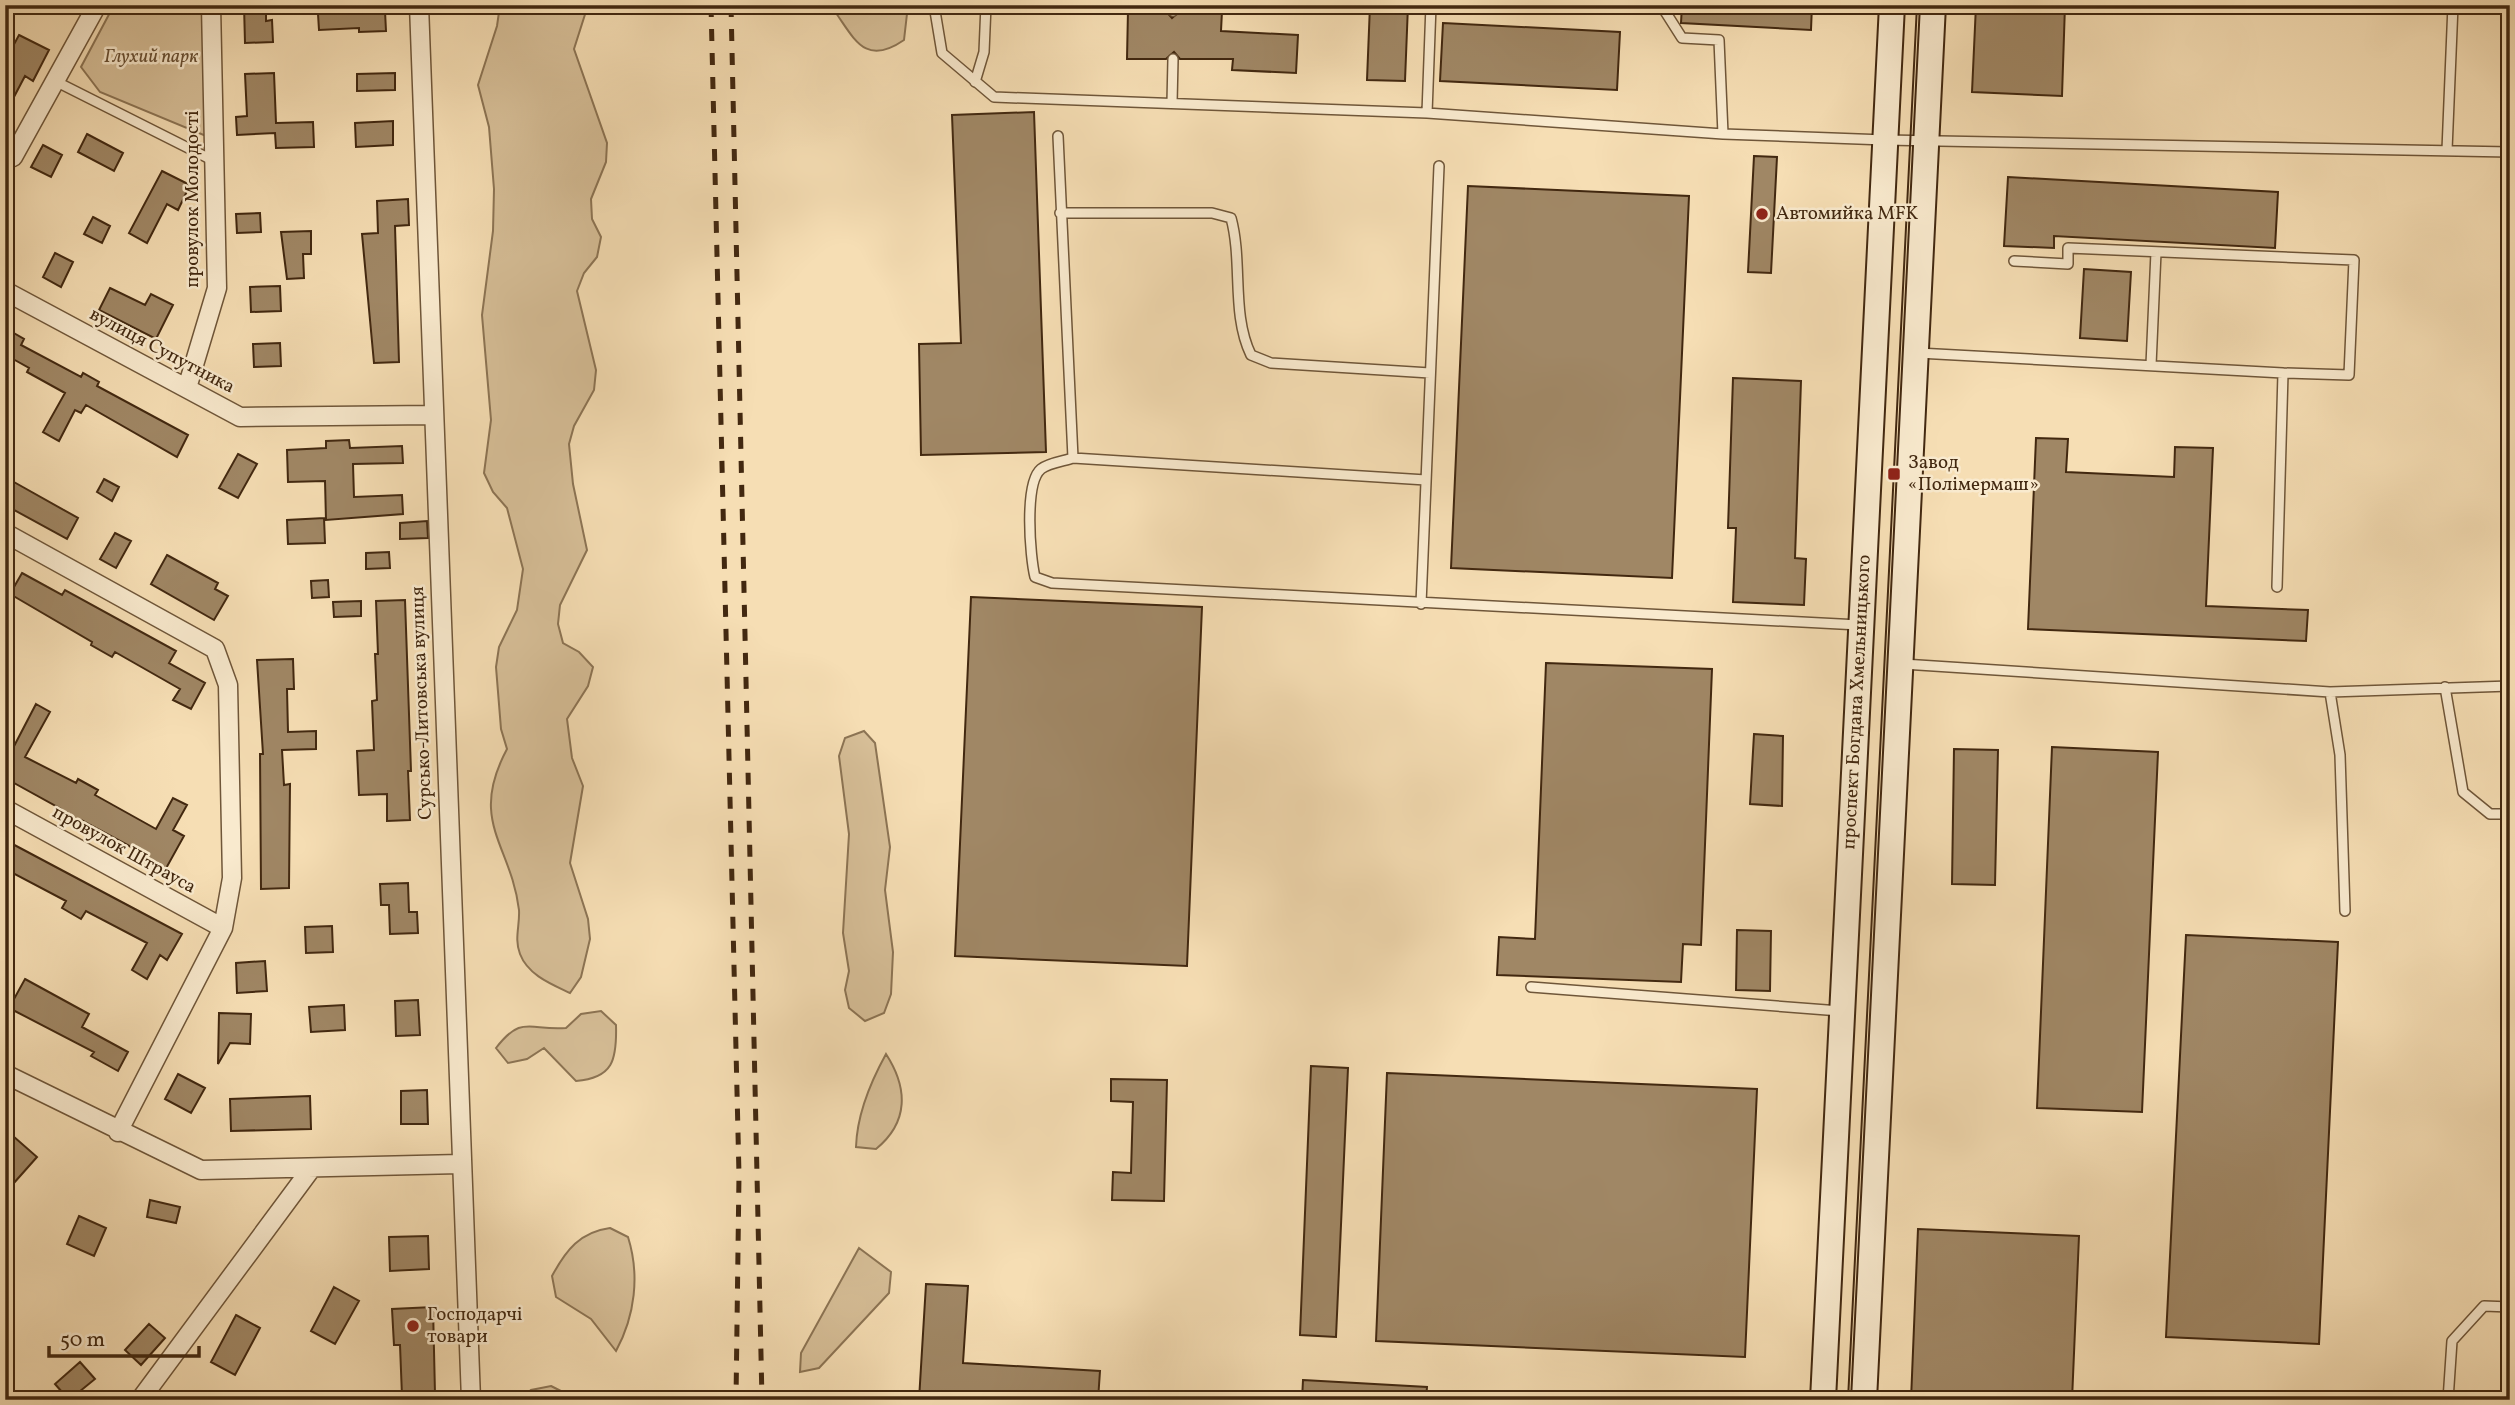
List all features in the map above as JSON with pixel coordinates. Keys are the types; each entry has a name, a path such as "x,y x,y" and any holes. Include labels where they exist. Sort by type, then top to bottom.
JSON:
{"main road":[{"name":"проспект Богдана Хмельницького","path":"1823,1400 1892,5"},
{"path":"1864,1400 1933,5"}],"street":[{"path":"13,158 97,5"},
{"name":"провулок Молодості","path":"187,388 216,288 216,163 211,5"},
{"name":"Сурсько-Литовська вулиця","path":"419,5 460,1164 471,1400"},
{"name":"вулиця Супутника","path":"5,291 240,417 433,415"},
{"path":"5,533 215,649 228,685 232,878 223,928 118,1132"},
{"name":"провулок Штрауса","path":"5,809 223,928"},
{"path":"9,1082 201,1170 460,1164"},
{"path":"139,1400 311,1169"}],"lane":[{"path":"934,5 942,54 993,97 1427,113 1723,134 1885,140 2510,152"},
{"path":"975,82 984,52 986,5"},
{"path":"1427,113 1431,5"},
{"path":"1661,5 1682,38 1718,40 1723,134"},
{"path":"2448,150 2453,5"},
{"path":"1172,103 1173,59"},
{"path":"55,81 216,163"},
{"path":"1058,136 1073,458"},
{"path":"1421,604 1439,166"},
{"path":"1060,213 1212,213 1231,218 1236,235 1243,338 1251,355 1271,363 1430,373"},
{"path":"1916,353 2349,375 2354,260 2068,248 2068,264 2014,261"},
{"path":"2151,365 2156,252"},
{"path":"2277,587 2283,373"},
{"path":"1426,480 1073,458 1041,469 1031,484 1031,562 1035,577 1052,583 1861,625"},
{"path":"1901,664 2330,692 2510,686"},
{"path":"2445,687 2463,792 2490,814 2510,814"},
{"path":"2330,692 2340,755 2345,911"},
{"path":"1531,987 1843,1011"},
{"path":"2448,1400 2452,1341 2484,1306 2510,1307"}],"green space":[{"name":"Глухий парк","path":"114,5 202,5 206,136 100,92 81,67"},
{"path":"500,5 588,5 574,49 607,143 606,162 591,199 592,219 601,237 597,257 584,273 577,291 596,370 594,390 574,426 569,444 573,484 587,550 560,605 558,624 563,643 579,652 593,667 588,686 567,719 572,758 583,786 570,863 588,919 590,939 581,977 570,993 534,973 520,954 517,937 519,910 515,887 495,832 492,815 491,796 496,774 507,749 501,729 496,667 499,647 517,610 523,569 507,508 493,492 484,473 491,420 482,315 493,231 494,189 489,127 478,85 497,26"},
{"path":"830,5 908,5 904,40 878,51 868,49 852,36"},
{"path":"864,731 875,743 890,847 885,890 893,952 891,994 884,1013 865,1021 849,1008 845,990 849,971 843,933 849,834 839,756 845,738"},
{"path":"601,1011 616,1025 616,1037 614,1057 605,1071 598,1076 576,1081 544,1048 527,1059 508,1063 496,1048 513,1031 520,1028 566,1028 581,1014"},
{"path":"886,1054 901,1092 899,1116 895,1128 876,1149 856,1147 865,1099"},
{"path":"610,1228 628,1237 634,1266 631,1310 616,1351 591,1319 556,1297 552,1276 569,1250 582,1238"},
{"path":"859,1248 891,1272 889,1293 819,1368 800,1372 801,1353"},
{"path":"551,1386 565,1393 568,1400 519,1400 531,1390"}],"building":[{"path":"244,5 266,5 266,21 272,20 273,42 245,43"},
{"path":"1370,5 1408,5 1405,81 1367,80"},
{"path":"1682,5 1812,5 1811,30 1681,23"},
{"path":"1976,5 2065,5 2062,96 1972,92"},
{"path":"1128,10 1166,11 1172,18 1180,11 1222,11 1221,31 1298,35 1296,73 1232,70 1233,59 1180,59 1174,52 1166,59 1127,59"},
{"path":"385,11 386,31 359,32 359,28 319,30 318,14"},
{"path":"1443,23 1620,32 1617,90 1440,81"},
{"path":"19,35 49,50 33,81 25,76 5,114 5,61"},
{"path":"274,73 276,123 313,122 314,147 276,148 275,133 237,135 236,117 247,116 245,74"},
{"path":"395,73 395,90 357,91 357,74"},
{"path":"1034,112 1046,452 921,455 919,344 961,343 952,115"},
{"path":"393,121 393,145 356,147 355,123"},
{"path":"87,134 123,153 114,171 78,152"},
{"path":"43,145 62,155 51,177 31,167"},
{"name":"Автомийка MFK","path":"1754,156 1777,157 1771,273 1748,272"},
{"path":"162,171 190,185 178,210 167,204 147,243 129,233"},
{"path":"2008,177 2278,192 2275,248 2054,236 2054,248 2004,246"},
{"path":"1468,186 1689,196 1672,578 1451,568"},
{"path":"408,199 409,225 395,226 399,362 374,363 362,234 378,233 377,201"},
{"path":"260,213 261,232 237,233 236,214"},
{"path":"93,217 110,226 102,243 84,234"},
{"path":"311,231 311,254 303,254 304,278 287,279 281,232"},
{"path":"55,253 73,262 61,287 43,277"},
{"path":"2084,269 2131,272 2127,341 2080,338"},
{"path":"280,286 281,311 251,312 250,287"},
{"path":"110,288 145,305 151,294 173,305 156,339 99,310"},
{"path":"5,328 24,339 21,345 81,377 83,373 99,382 97,386 188,435 177,457 86,405 81,413 75,410 59,441 43,432 65,393 27,372 29,368 13,359 5,374"},
{"path":"280,343 281,366 254,367 253,344"},
{"path":"1733,378 1801,381 1795,558 1806,559 1804,605 1733,602 1736,528 1728,528"},
{"path":"2036,438 2068,439 2066,472 2174,477 2175,447 2213,448 2206,606 2308,610 2306,641 2028,629"},
{"path":"349,440 350,448 402,446 403,463 353,464 354,497 402,495 403,514 326,520 325,481 288,482 287,450 326,448 326,441"},
{"path":"238,454 257,464 238,498 219,488"},
{"path":"5,477 78,518 67,539 5,505"},
{"path":"104,479 119,487 112,501 97,492"},
{"path":"324,518 325,543 288,544 287,520"},
{"path":"427,521 428,538 400,539 400,523"},
{"path":"115,533 131,541 116,568 100,559"},
{"path":"389,552 390,568 366,569 366,553"},
{"path":"167,555 218,583 215,589 228,596 214,620 151,584"},
{"path":"22,573 62,595 65,590 176,651 169,663 205,683 191,709 173,700 180,689 115,652 112,657 91,645 92,642 10,594"},
{"path":"328,580 329,597 312,598 311,581"},
{"path":"971,597 1202,607 1187,966 955,956"},
{"path":"405,600 411,771 408,771 410,820 387,821 387,794 359,795 357,751 374,750 372,701 377,700 375,654 378,654 376,601"},
{"path":"361,601 361,616 334,617 333,602"},
{"path":"293,659 294,689 287,689 288,732 316,731 316,749 282,750 284,785 290,784 289,888 261,889 260,754 263,754 257,660"},
{"path":"1546,663 1712,669 1701,945 1683,944 1681,982 1497,975 1499,937 1535,939"},
{"path":"36,704 50,712 25,757 76,783 78,779 98,790 95,795 156,829 173,798 187,805 173,830 184,836 164,872 143,861 146,855 81,820 79,825 59,814 61,809 5,778 5,746 12,750"},
{"path":"1754,734 1783,736 1782,806 1750,804"},
{"path":"2052,747 2158,752 2142,1112 2037,1108"},
{"path":"1954,749 1998,750 1995,885 1952,884"},
{"path":"5,840 182,934 167,960 160,955 147,979 132,970 147,943 86,911 81,919 62,908 66,901 5,869"},
{"path":"408,883 409,912 417,912 418,933 390,934 389,905 381,905 380,884"},
{"path":"332,926 333,952 306,953 305,927"},
{"path":"1737,930 1771,931 1770,991 1736,990"},
{"path":"2186,935 2338,942 2319,1344 2166,1337"},
{"path":"265,961 267,991 237,993 236,963"},
{"path":"25,979 89,1014 82,1027 128,1052 118,1071 91,1056 94,1052 9,1008"},
{"path":"418,1000 420,1035 396,1036 395,1001"},
{"path":"344,1005 345,1030 311,1032 309,1007"},
{"path":"219,1013 251,1014 250,1044 230,1043 218,1064"},
{"path":"1311,1066 1348,1068 1336,1337 1300,1335"},
{"path":"1387,1073 1757,1089 1745,1357 1376,1341"},
{"path":"178,1074 205,1088 191,1113 165,1099"},
{"path":"1111,1079 1167,1080 1164,1201 1112,1200 1113,1172 1131,1173 1133,1102 1111,1101"},
{"path":"427,1090 428,1124 401,1124 401,1091"},
{"path":"310,1096 311,1129 231,1131 230,1099"},
{"path":"5,1129 37,1157 5,1193"},
{"path":"150,1200 180,1207 176,1223 147,1217"},
{"path":"79,1216 106,1228 94,1256 67,1244"},
{"path":"1918,1229 2079,1236 2072,1400 1911,1400"},
{"path":"428,1236 429,1269 390,1271 389,1237"},
{"path":"926,1284 968,1286 963,1363 1100,1371 1098,1400 919,1400"},
{"path":"334,1287 359,1301 335,1344 311,1331"},
{"path":"433,1307 435,1394 402,1396 400,1345 394,1345 392,1309"},
{"path":"236,1315 260,1328 235,1375 211,1362"},
{"path":"149,1324 165,1338 141,1365 125,1350"},
{"path":"80,1362 95,1379 69,1400 55,1384"},
{"path":"1303,1380 1427,1387 1426,1400 1302,1400"}],"tram line":[{"path":"1848,1400 1917,5"}],"railway":[{"path":"711,5 739,1175 736,1400"},
{"path":"731,5 762,1400"}],"place":[{"name":"Автомийка MFK","path":"1762,214"},
{"name":"Завод «Полімермаш»","path":"1894,474"},
{"name":"Господарчі товари","path":"413,1326"}]}
